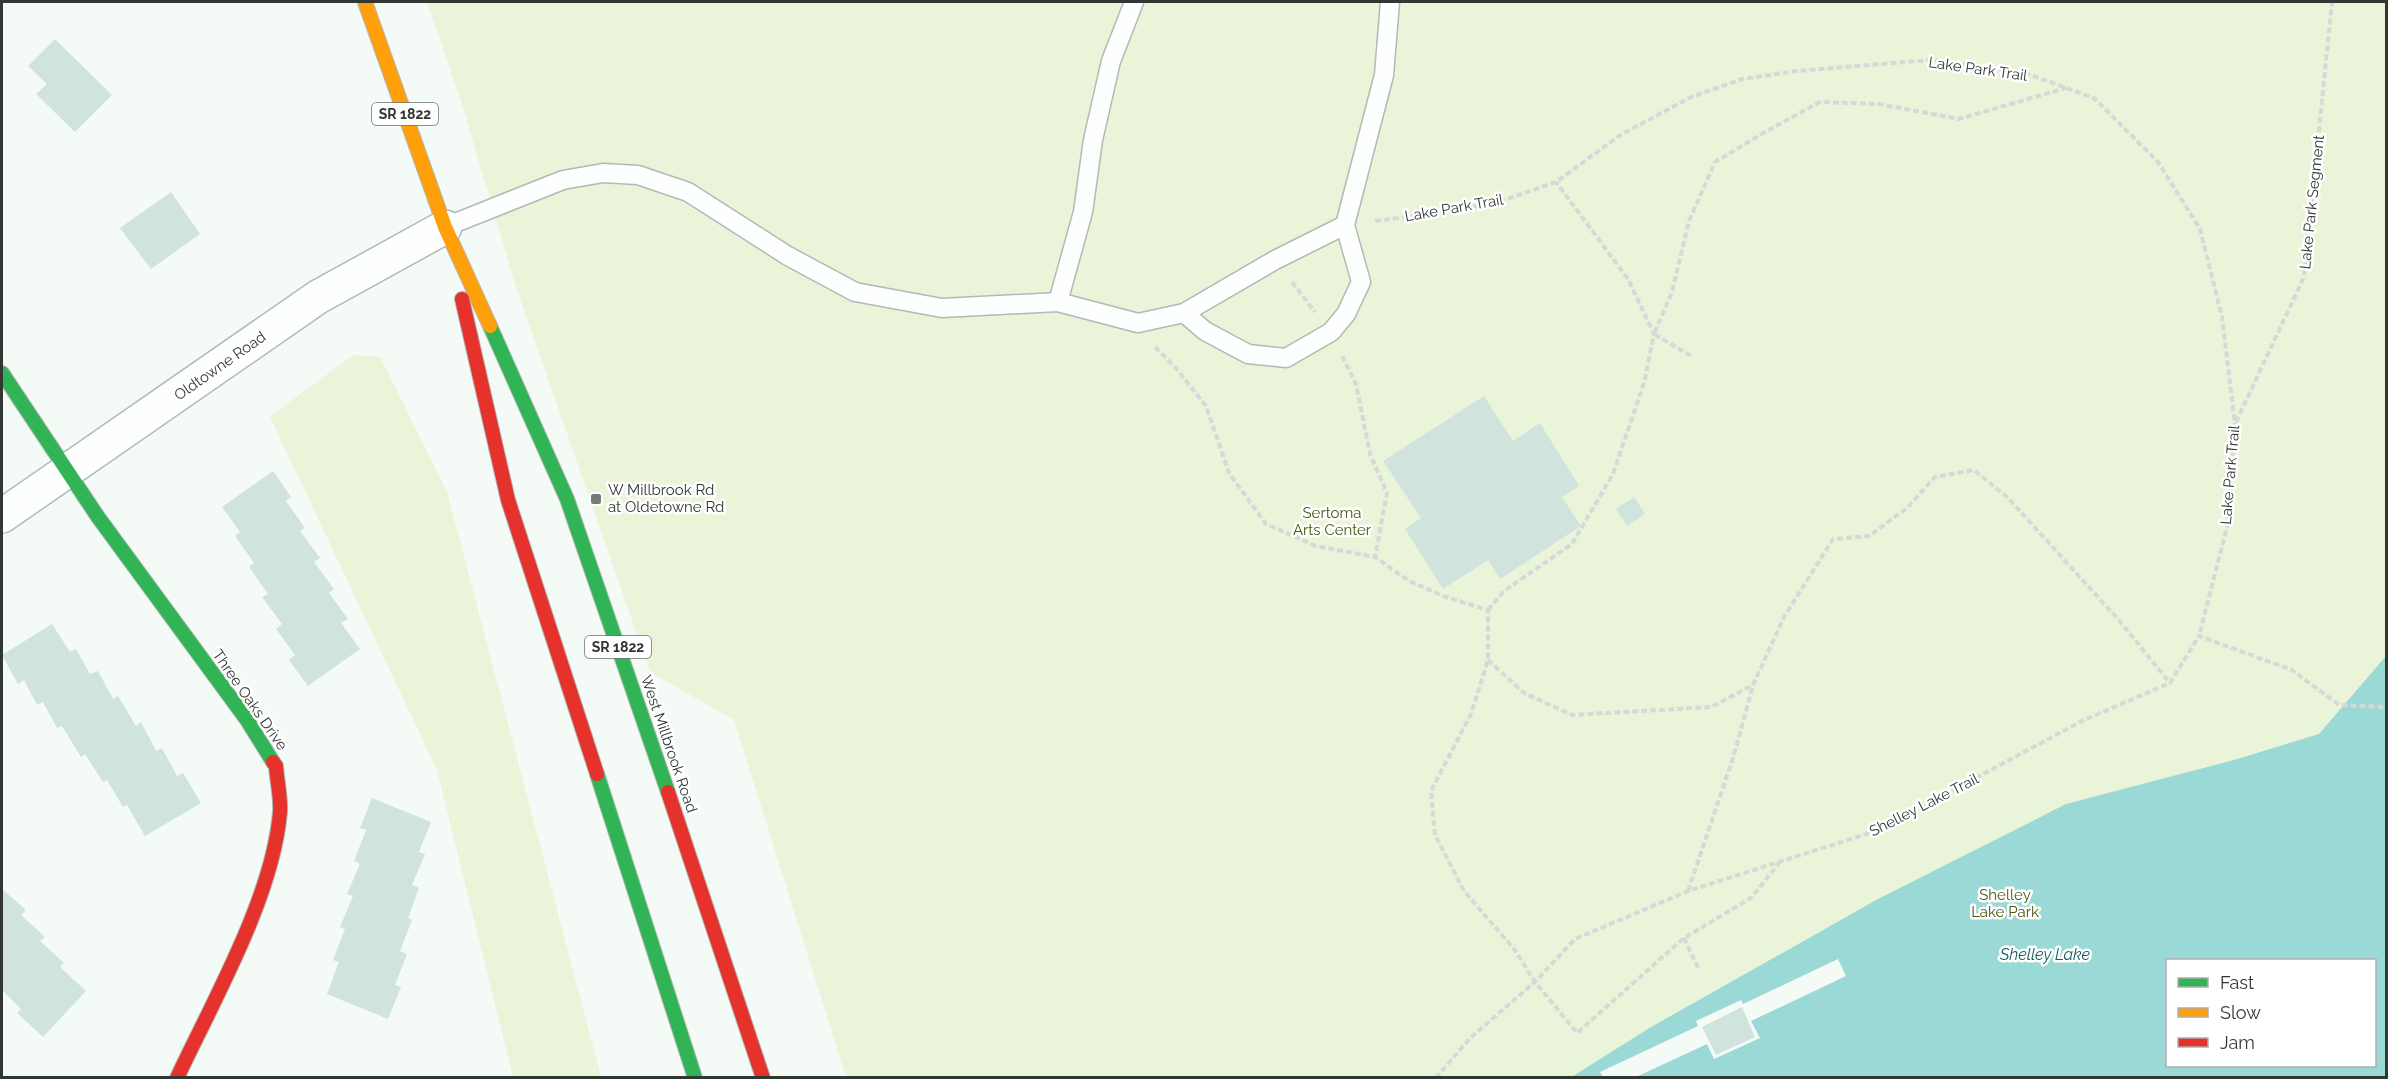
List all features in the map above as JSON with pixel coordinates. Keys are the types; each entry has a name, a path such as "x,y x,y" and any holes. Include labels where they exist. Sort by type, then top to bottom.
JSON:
{"main road":[{"name":"West Millbrook Road","path":"365,2 445,227 567,499 709,911 763,1077"},
{"name":"West Millbrook Road","path":"445,227 508,500 695,1077"},
{"name":"Three Oaks Drive","path":"2,373 69,470 98,517 247,720 276,766 280,812 270,860 255,910 177,1077"}],"street":[{"name":"Oldtowne Road","path":"2,516 318,297 445,227"}],"lane":[{"path":"1058,303 1083,212 1093,140 1111,61 1134,2"},
{"path":"1184,313 1205,331 1248,354 1286,358 1331,332 1346,314 1361,282 1345,225 1384,75 1390,2"},
{"path":"445,227 563,180 603,173 638,175 688,192 788,255 855,292 942,308 1058,303 1138,323 1184,313 1275,260 1345,225"}],"path":[{"name":"Lake Park Segment","path":"2235,424 2304,277 2332,2"},
{"name":"Lake Park Trail","path":"1345,225 1459,210 1510,198 1556,182 1618,136 1689,98 1742,79 1797,71 1930,60 2025,73 2094,98 2158,162 2200,229 2222,317 2235,424 2227,528 2199,636"},
{"path":"1780,862 1751,898 1684,938 1577,1033 1535,982 1514,949 1464,891 1435,835 1431,791 1471,714 1488,660 1488,610 1503,591 1572,544 1613,474 1644,383 1654,334 1672,292 1689,221 1715,162 1820,102 1879,104 1959,119 2066,88"},
{"path":"1556,182 1628,279 1654,334 1691,356"},
{"path":"1275,260 1331,332 1356,384 1370,454 1387,493 1375,556"},
{"path":"1138,323 1148,341 1175,367 1206,406 1229,473 1266,524 1316,546 1375,556 1408,581 1446,597 1488,610"},
{"path":"1688,891 1734,755 1753,685 1784,617 1833,539 1869,536 1907,508 1935,477 1974,470 2008,498 2117,618 2170,683 2199,636 2292,670 2339,705 2386,707"},
{"path":"1488,660 1524,693 1572,715 1711,708 1753,685"},
{"name":"Shelley Lake Trail","path":"1436,1077 1470,1038 1535,982 1575,939 1688,891 1879,830 2082,721 2170,683"},
{"path":"1684,938 1699,970"}],"green space":[{"name":"Sertoma Arts Center","path":"427,2 2386,2 2386,1077 846,1077 734,720 650,672 515,284 461,101"},
{"path":"353,355 380,357 447,492 601,1077 513,1077 437,770 270,417"}],"water":[{"name":"Shelley Lake","path":"2386,656 2386,1077 1570,1078 1651,1027 1878,899 2066,804 2234,760 2319,734"}],"pier":[{"path":"1838,959 1846,976 1751,1021 1760,1038 1714,1059 1707,1044 1636,1077 1603,1077 1600,1072 1698,1026 1696,1021 1741,1000 1743,1004"}],"building":[{"path":"55,39 112,95 75,132 36,94 47,84 28,66"},
{"path":"171,192 200,234 151,269 120,228"},
{"name":"Sertoma Arts Center","path":"1484,396 1513,441 1540,423 1579,486 1562,497 1581,526 1500,579 1488,560 1443,589 1405,529 1421,518 1383,461"},
{"path":"273,471 291,497 286,501 305,528 300,531 320,558 314,562 334,589 329,593 348,619 341,623 360,649 308,686 289,660 295,655 276,629 282,624 262,597 268,594 249,567 254,563 235,536 240,532 222,507"},
{"path":"1634,497 1645,514 1627,526 1616,509"},
{"path":"52,624 70,652 76,649 90,674 98,671 113,699 118,696 136,726 141,722 156,751 162,748 177,776 183,773 201,803 145,836 127,805 123,807 107,780 103,782 85,754 81,757 62,726 57,728 43,702 37,705 24,680 18,684 2,655"},
{"path":"372,798 431,822 419,852 425,854 412,885 419,888 408,918 412,920 400,951 407,954 395,985 401,987 388,1019 327,994 339,962 333,960 345,929 340,927 353,896 347,894 360,864 354,861 366,830 360,828"},
{"path":"2,889 26,910 21,915 45,937 40,941 64,963 60,967 86,991 43,1037 17,1013 21,1009 2,990"},
{"path":"1742,1007 1755,1037 1716,1055 1702,1027"}],"traffic: fast":[{"path":"490,326 567,499 668,792"},
{"path":"2,373 98,517 247,720 273,762"},
{"path":"597,774 695,1078"}],"traffic: slow":[{"path":"365,2 445,227 490,326"}],"traffic: jam":[{"path":"462,299 508,500 597,774"},
{"path":"177,1078 224,982 266,879 275,845 280,812 276,766 273,762"},
{"path":"668,792 763,1078"}],"place":[{"name":"W Millbrook Rd at Oldetowne Rd","path":"596,499"}],"park label":[{"name":"Shelley Lake Park","path":"2005,904"}]}
